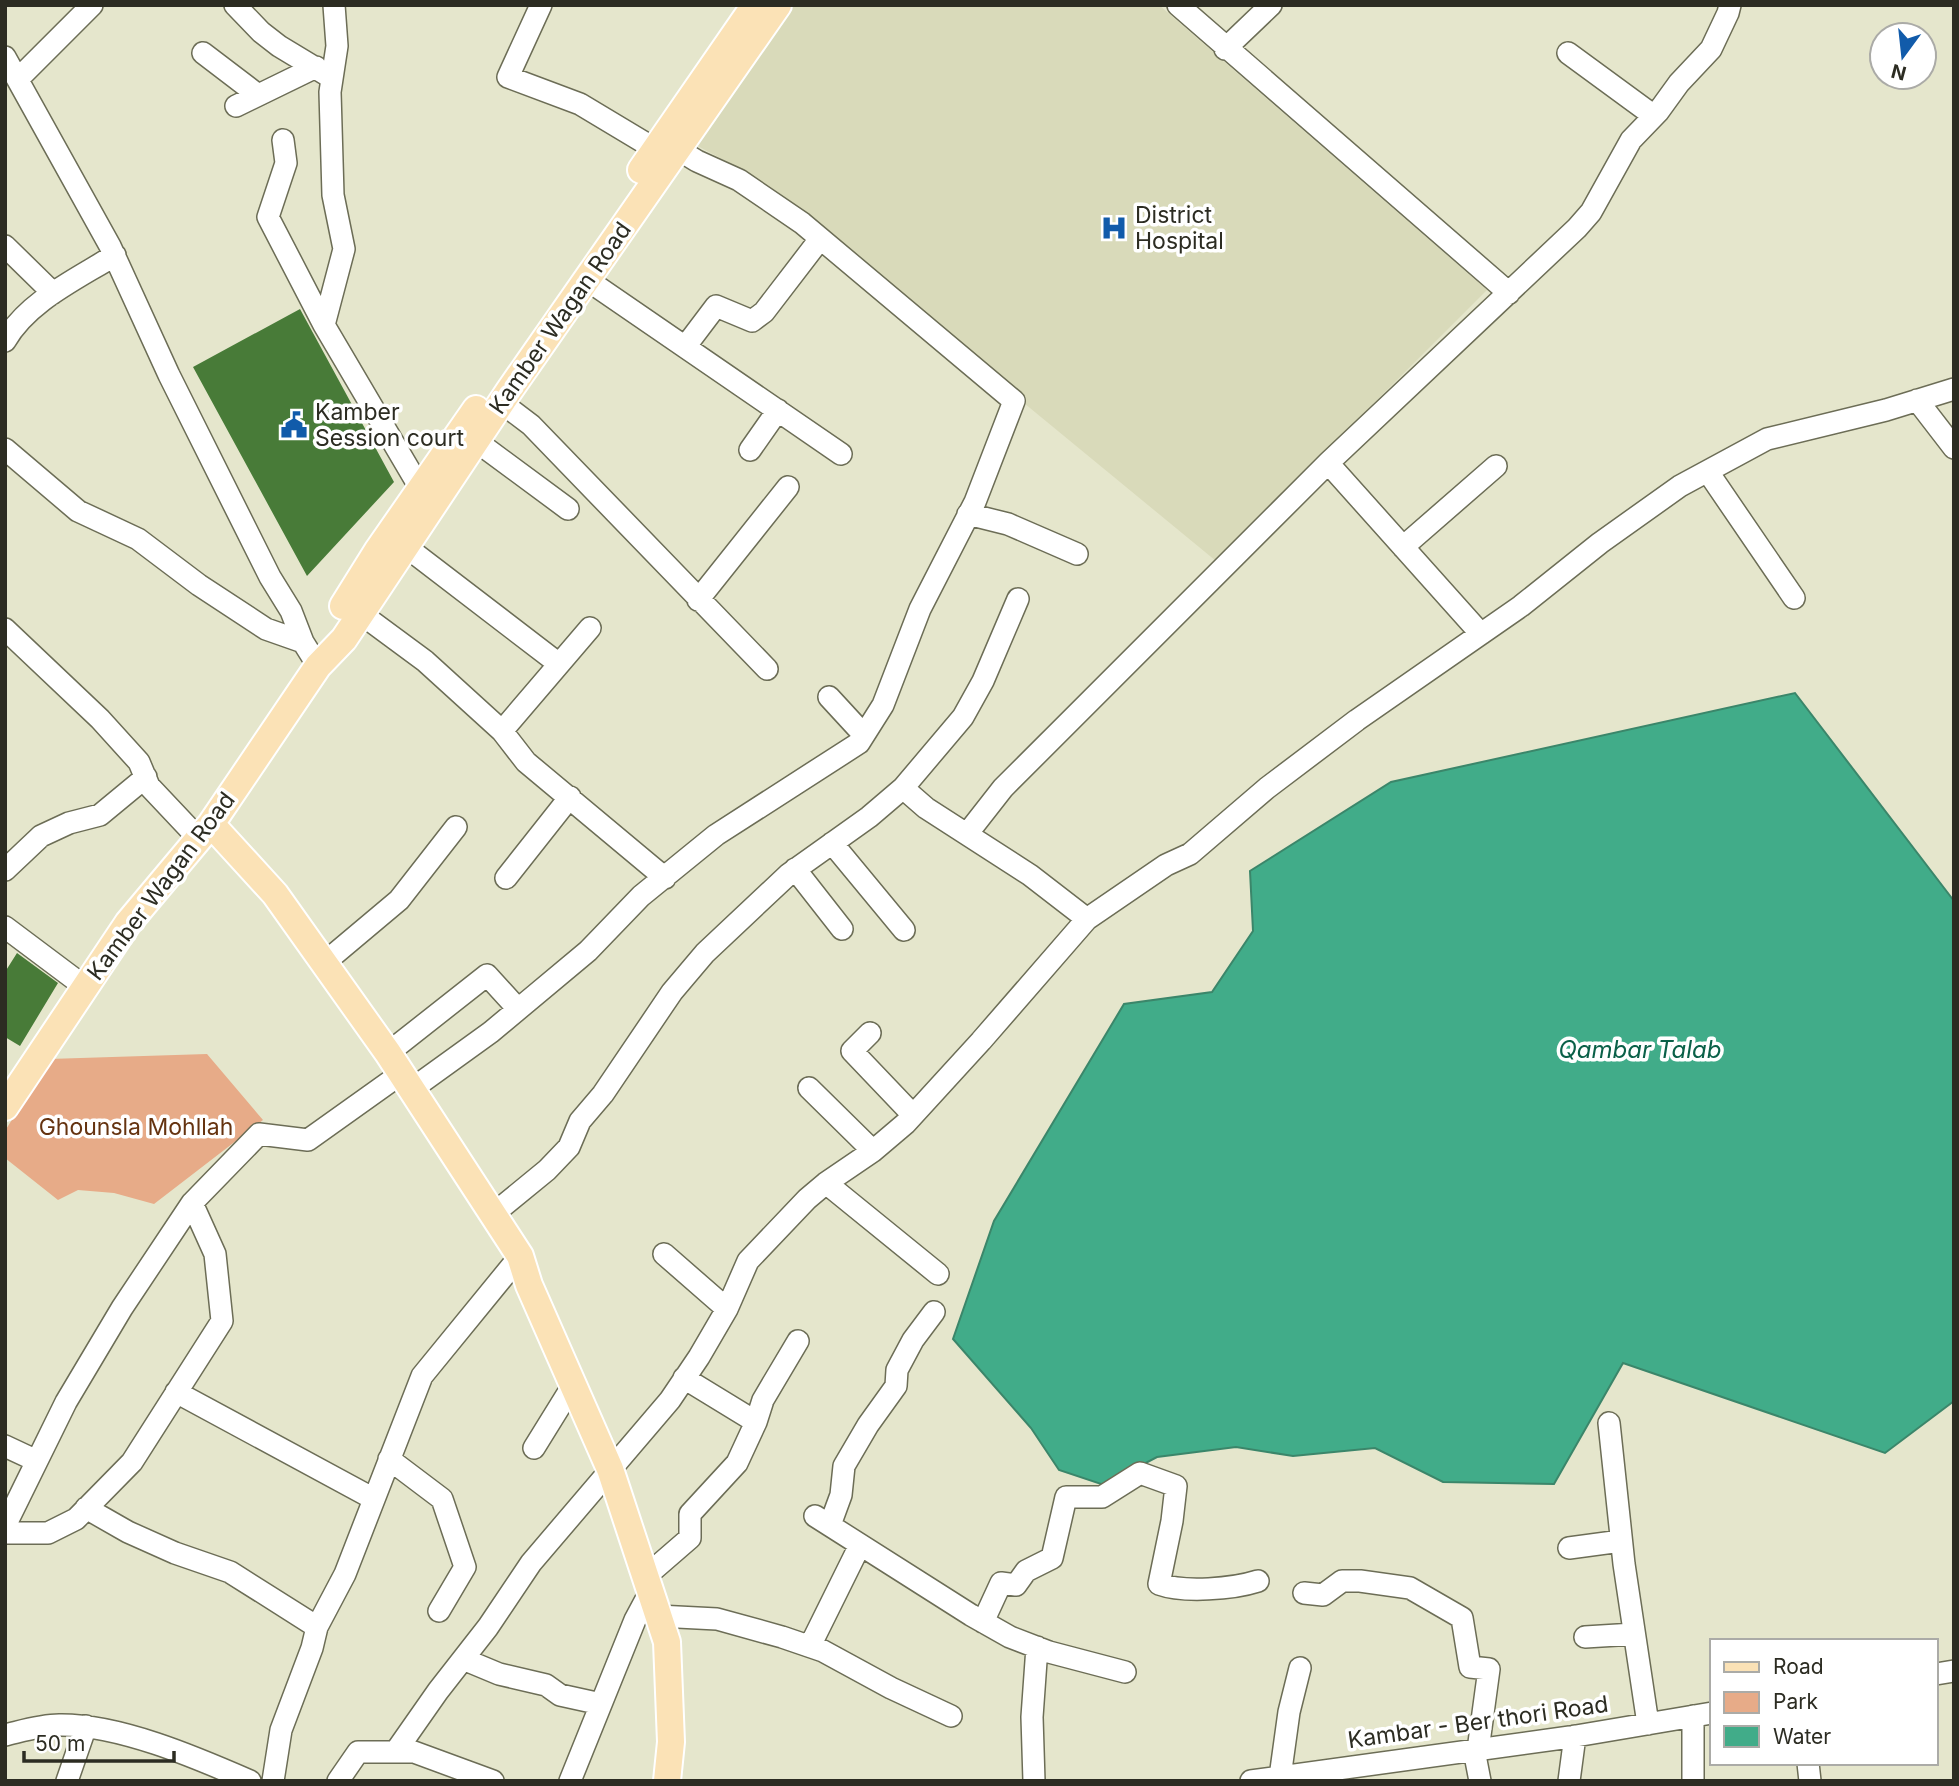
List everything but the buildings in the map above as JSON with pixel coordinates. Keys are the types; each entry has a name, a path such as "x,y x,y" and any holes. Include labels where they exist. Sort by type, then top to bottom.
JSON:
{"main road":[{"name":"Kamber Wagan Road","path":"5,1107 128,923 205,831 318,666 344,639 586,279 755,5"},
{"name":"Kamber Wagan Road","path":"318,666 330,627 420,488 667,149 778,5"},
{"path":"205,831 275,894 401,1071 520,1256 529,1285 610,1469 667,1642 671,1742 667,1781"}],"street":[{"path":"18,79 92,5"},
{"path":"235,5 279,46 324,72"},
{"path":"324,324 344,249 334,195 330,92 324,72 337,46 334,5"},
{"path":"401,1071 491,1032 588,951 641,896 716,835 859,743 883,705 920,609 968,514 1014,401 802,223 739,180 667,149 580,104 508,77 541,5"},
{"path":"1178,5 1225,49 1288,99 1508,293"},
{"path":"1225,49 1271,5"},
{"path":"967,834 1003,788 1328,463 1577,228 1591,212 1631,140 1711,49 1730,5"},
{"path":"203,53 258,95"},
{"path":"1568,53 1654,116"},
{"path":"5,57 115,255 169,375 270,577 291,611 303,642 318,666"},
{"path":"236,106 258,95 324,72"},
{"path":"283,141 286,163 268,217 324,324 420,488"},
{"path":"685,347 716,306 752,321 764,312 820,239"},
{"path":"5,246 53,293"},
{"path":"5,341 23,316 53,293 115,255"},
{"path":"586,279 841,454"},
{"path":"396,1751 488,1627 531,1563 670,1399 727,1309 748,1261 826,1182 873,1151 912,1115 981,1041 1087,919 1166,865 1190,853 1308,757 1521,606 1600,543 1680,486 1767,439 1886,410 1954,388"},
{"path":"1917,400 1954,448"},
{"path":"502,403 531,425 766,669"},
{"path":"750,450 778,410"},
{"path":"476,441 568,509"},
{"path":"5,449 78,511 138,539 266,629 303,642"},
{"path":"1328,463 1481,634"},
{"path":"1403,547 1496,466"},
{"path":"1708,472 1794,598"},
{"path":"698,600 788,487"},
{"path":"968,514 1008,524 1077,554"},
{"path":"405,546 559,664"},
{"path":"492,1215 547,1170 569,1147 580,1121 603,1094 672,992 705,954 795,869 869,817 903,788 963,716 983,681 1018,599"},
{"path":"360,613 425,661 502,731 526,762 665,878"},
{"path":"502,731 590,628"},
{"path":"5,629 100,719 139,762 149,786 205,831"},
{"path":"829,697 864,735"},
{"path":"5,870 40,836 69,823 100,815 146,777"},
{"path":"903,788 926,808 1030,875 1087,919"},
{"path":"506,878 570,797"},
{"path":"324,963 399,900 456,827"},
{"path":"831,843 904,930"},
{"path":"795,869 842,929"},
{"path":"5,927 85,987"},
{"path":"5,1526 66,1402 115,1320 192,1203 259,1134 308,1140 401,1071 486,975 518,1009"},
{"path":"870,1033 852,1051 912,1115"},
{"path":"809,1088 873,1151"},
{"path":"826,1182 937,1274"},
{"path":"5,1534 48,1533 76,1519 132,1462 222,1321 215,1254 192,1203"},
{"path":"664,1254 727,1309"},
{"path":"273,1781 281,1730 312,1648 317,1627 345,1574 422,1376 520,1256"},
{"path":"933,1312 897,1370 896,1386 844,1466 841,1495 822,1520 1010,1637 1125,1672"},
{"path":"570,1781 635,1619 690,1538 690,1514 737,1463 763,1400 798,1341"},
{"path":"684,1378 756,1422"},
{"path":"534,1448 573,1385"},
{"path":"176,1392 374,1499"},
{"path":"1609,1423 1621,1541 1648,1724"},
{"path":"5,1446 37,1461"},
{"path":"389,1459 442,1499 458,1540 465,1567 439,1611"},
{"path":"984,1622 1001,1583 1016,1585 1026,1571 1052,1558 1066,1497 1102,1497 1140,1473 1176,1486 1159,1584 1170,1588 1241,1587 1258,1581"},
{"path":"86,1508 128,1532 175,1553 230,1572 317,1627"},
{"path":"1569,1548 1621,1541"},
{"path":"810,1646 860,1545"},
{"path":"1304,1593 1323,1595 1342,1581 1410,1588 1462,1618 1470,1667 1489,1669 1476,1750 1480,1781"},
{"path":"651,1595 717,1619 810,1646 951,1716"},
{"path":"1585,1637 1634,1634"},
{"path":"1034,1781 1032,1717 1037,1647"},
{"path":"463,1659 499,1674 546,1685 560,1696 601,1704"},
{"path":"1280,1777 1289,1712 1300,1668"},
{"path":"1693,1781 1703,1715"},
{"name":"Kambar - Ber thori Road","path":"1251,1781 1575,1736 1703,1715"},
{"path":"5,1735 56,1724 100,1727 202,1760 250,1781"},
{"path":"67,1781 86,1727"},
{"path":"1569,1781 1575,1736"},
{"path":"338,1781 358,1752 396,1751 414,1752 468,1777 493,1781"}],"shaded area":[{"name":"District Hospital","path":"787,5 1159,5 1487,290 1216,561 737,167 692,143"}],"green space":[{"name":"Ghounsla Mohllah","path":"207,1054 263,1120 154,1204 114,1193 78,1190 58,1200 5,1158 5,1131 49,1059"}],"water":[{"name":"Qambar Talab","path":"1795,693 1954,901 1954,1401 1885,1453 1623,1363 1554,1484 1443,1482 1375,1448 1293,1456 1236,1447 1157,1457 1104,1485 1059,1470 1031,1428 953,1339 994,1221 1124,1004 1212,992 1253,931 1250,871 1391,782"}],"place":[{"name":"District Hospital","path":"1114,228"},
{"name":"Kamber Session court","path":"294,425"}]}
